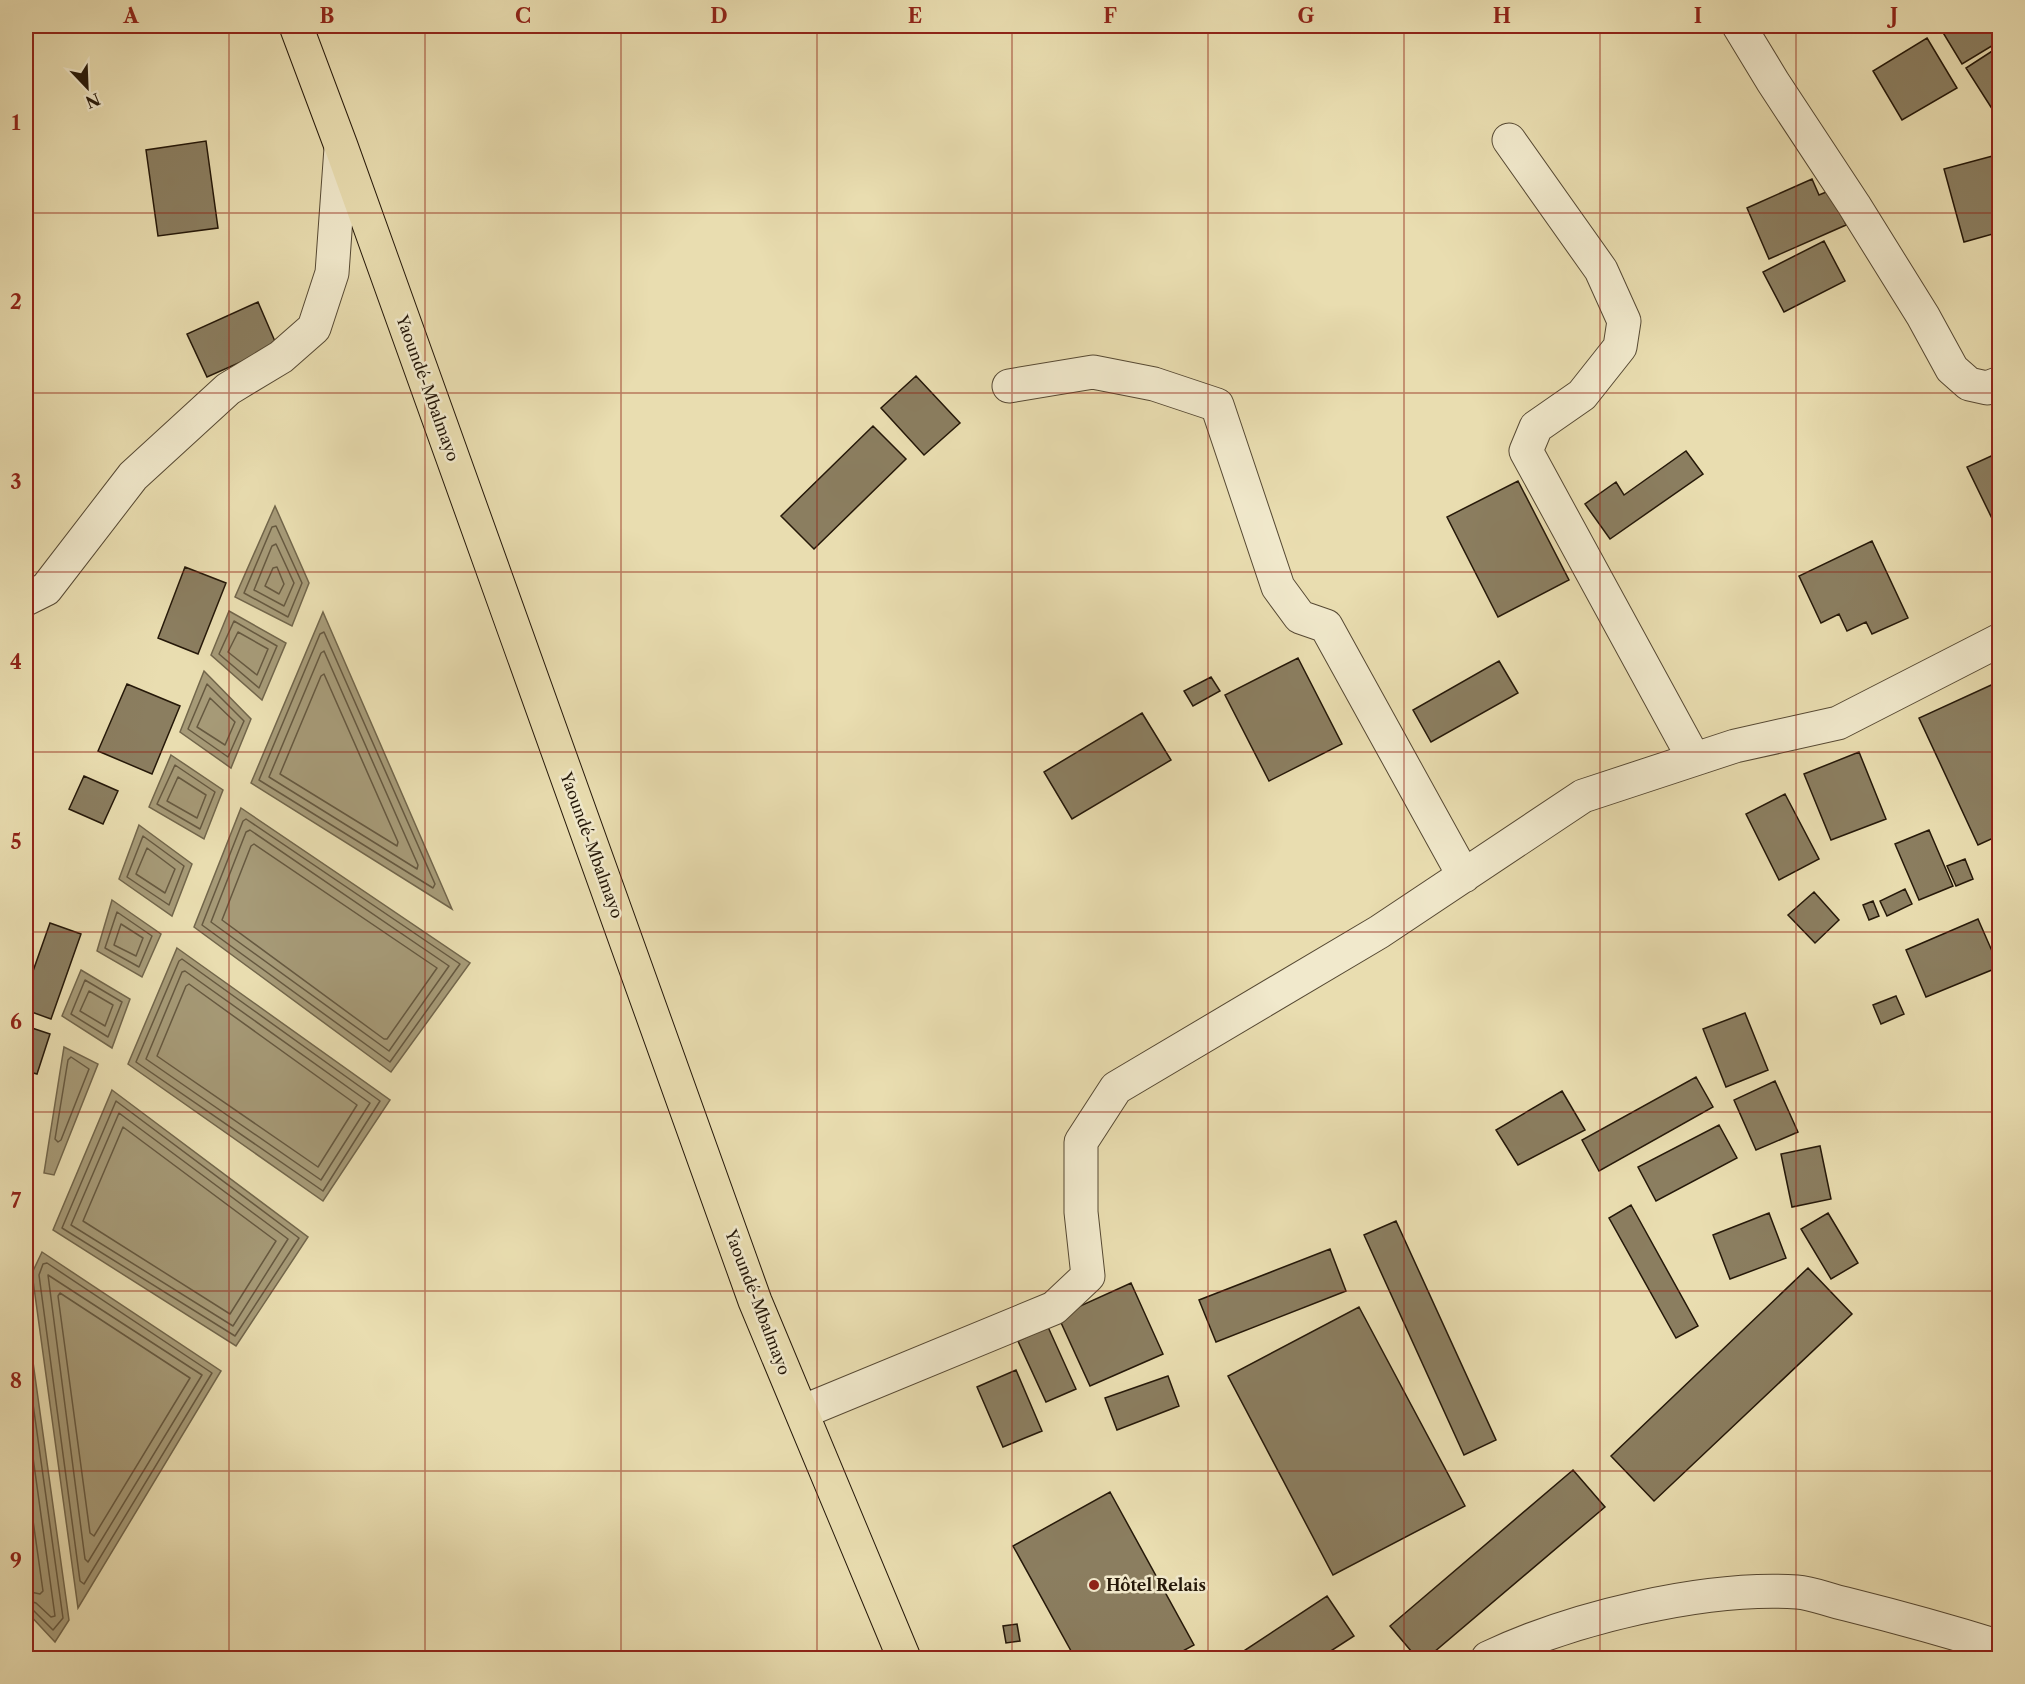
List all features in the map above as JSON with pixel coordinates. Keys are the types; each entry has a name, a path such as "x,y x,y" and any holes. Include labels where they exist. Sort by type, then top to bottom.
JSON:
{"highway":[{"name":"Yaoundé-Mbalmayo","path":"296,26 751,1290 904,1659"}],"street":[{"path":"1739,26 1773,82 1861,215 1952,369 1969,384 1987,388 2000,383"},
{"path":"1509,140 1601,270 1624,321 1620,347 1582,395 1536,427 1526,451 1694,759"},
{"path":"26,599 46,589 133,476 228,389 281,357 314,328 332,273 341,146"},
{"path":"1009,386 1093,372 1154,384 1217,405 1278,587 1299,617 1326,626 1464,876"},
{"path":"802,1412 1054,1308 1088,1276 1081,1212 1082,1142 1116,1088 1379,932 1582,796 1735,746 1838,723 2000,640"},
{"path":"1488,1659 1554,1632 1644,1608 1737,1593 1800,1592 1923,1623 2000,1647"}],"water":[{"path":"275,506 309,583 292,626 235,597"},
{"path":"229,611 286,643 262,700 211,655"},
{"path":"323,612 452,909 251,783"},
{"path":"204,671 251,719 231,768 180,732"},
{"path":"171,755 223,790 204,839 149,807"},
{"path":"241,808 470,963 391,1072 194,927"},
{"path":"139,825 192,864 172,916 119,879"},
{"path":"112,900 161,934 142,977 97,951"},
{"path":"177,948 390,1100 323,1201 128,1064"},
{"path":"81,970 130,999 112,1048 62,1016"},
{"path":"64,1047 98,1064 54,1175 44,1173"},
{"path":"112,1090 308,1237 236,1346 53,1230"},
{"path":"42,1252 221,1371 78,1608 32,1273"},
{"path":"26,1312 69,1620 55,1642 26,1611"}],"building":[{"path":"1939,26 2000,26 2000,41 1962,64"},
{"path":"1927,38 1957,88 1902,120 1873,71"},
{"path":"2000,46 2000,113 1996,115 1966,68"},
{"path":"206,141 218,228 158,236 146,150"},
{"path":"2000,154 2000,232 1964,242 1944,169"},
{"path":"1812,179 1819,195 1831,190 1846,225 1769,259 1747,208"},
{"path":"1824,241 1845,281 1784,312 1763,272"},
{"path":"258,302 277,346 207,377 187,334"},
{"path":"916,376 960,423 924,455 881,408"},
{"path":"873,426 906,459 814,549 781,516"},
{"path":"1686,451 1703,474 1610,539 1585,504 1616,482 1624,495"},
{"path":"2000,452 2000,535 1967,467"},
{"path":"1518,481 1569,580 1498,617 1447,517"},
{"path":"1872,541 1908,618 1872,634 1866,622 1847,631 1839,614 1821,623 1799,576"},
{"path":"185,567 226,583 198,654 158,638"},
{"path":"1298,658 1342,744 1269,781 1225,695"},
{"path":"1499,661 1518,693 1431,742 1413,710"},
{"path":"1211,677 1220,691 1193,706 1184,691"},
{"path":"2000,681 2000,835 1978,845 1919,718"},
{"path":"127,684 180,706 152,774 98,751"},
{"path":"1142,713 1171,760 1072,819 1044,772"},
{"path":"1859,752 1886,819 1831,840 1804,774"},
{"path":"84,776 118,791 103,824 69,809"},
{"path":"1785,794 1819,859 1779,880 1746,814"},
{"path":"1929,830 1953,886 1919,900 1895,844"},
{"path":"1965,859 1973,879 1956,886 1947,866"},
{"path":"1905,889 1912,904 1887,916 1880,901"},
{"path":"1814,892 1839,920 1815,943 1788,915"},
{"path":"1873,901 1879,916 1869,920 1863,905"},
{"path":"1978,919 1999,967 1926,997 1906,950"},
{"path":"50,923 81,934 51,1019 26,1010 26,991"},
{"path":"1896,996 1904,1014 1881,1024 1873,1005"},
{"path":"1745,1013 1768,1070 1726,1087 1703,1029"},
{"path":"26,1026 50,1034 37,1074 26,1071"},
{"path":"1696,1077 1713,1107 1599,1171 1582,1140"},
{"path":"1775,1081 1798,1132 1756,1150 1734,1100"},
{"path":"1562,1091 1585,1130 1518,1165 1496,1130"},
{"path":"1719,1125 1737,1158 1656,1201 1638,1167"},
{"path":"1820,1146 1831,1199 1792,1207 1781,1154"},
{"path":"1631,1205 1698,1326 1676,1338 1609,1218"},
{"path":"1769,1213 1786,1258 1730,1279 1713,1235"},
{"path":"1828,1213 1858,1263 1831,1279 1801,1229"},
{"path":"1396,1221 1496,1440 1464,1455 1364,1235"},
{"path":"1330,1249 1346,1291 1216,1342 1199,1300"},
{"path":"1808,1268 1852,1314 1654,1501 1611,1456"},
{"path":"1131,1283 1163,1354 1090,1386 1058,1316"},
{"path":"1359,1307 1465,1506 1333,1575 1228,1376"},
{"path":"1048,1327 1076,1389 1046,1402 1018,1341"},
{"path":"1016,1370 1042,1431 1003,1447 977,1387"},
{"path":"1168,1376 1179,1406 1117,1430 1105,1398"},
{"path":"1573,1470 1605,1507 1427,1658 1417,1658 1390,1626"},
{"path":"1110,1492 1194,1645 1170,1658 1075,1658 1013,1546"},
{"path":"1327,1596 1354,1636 1320,1658 1233,1658"},
{"path":"1017,1624 1020,1641 1006,1643 1003,1626"}],"place":[{"name":"Hôtel Relais","path":"1094,1585"}]}
